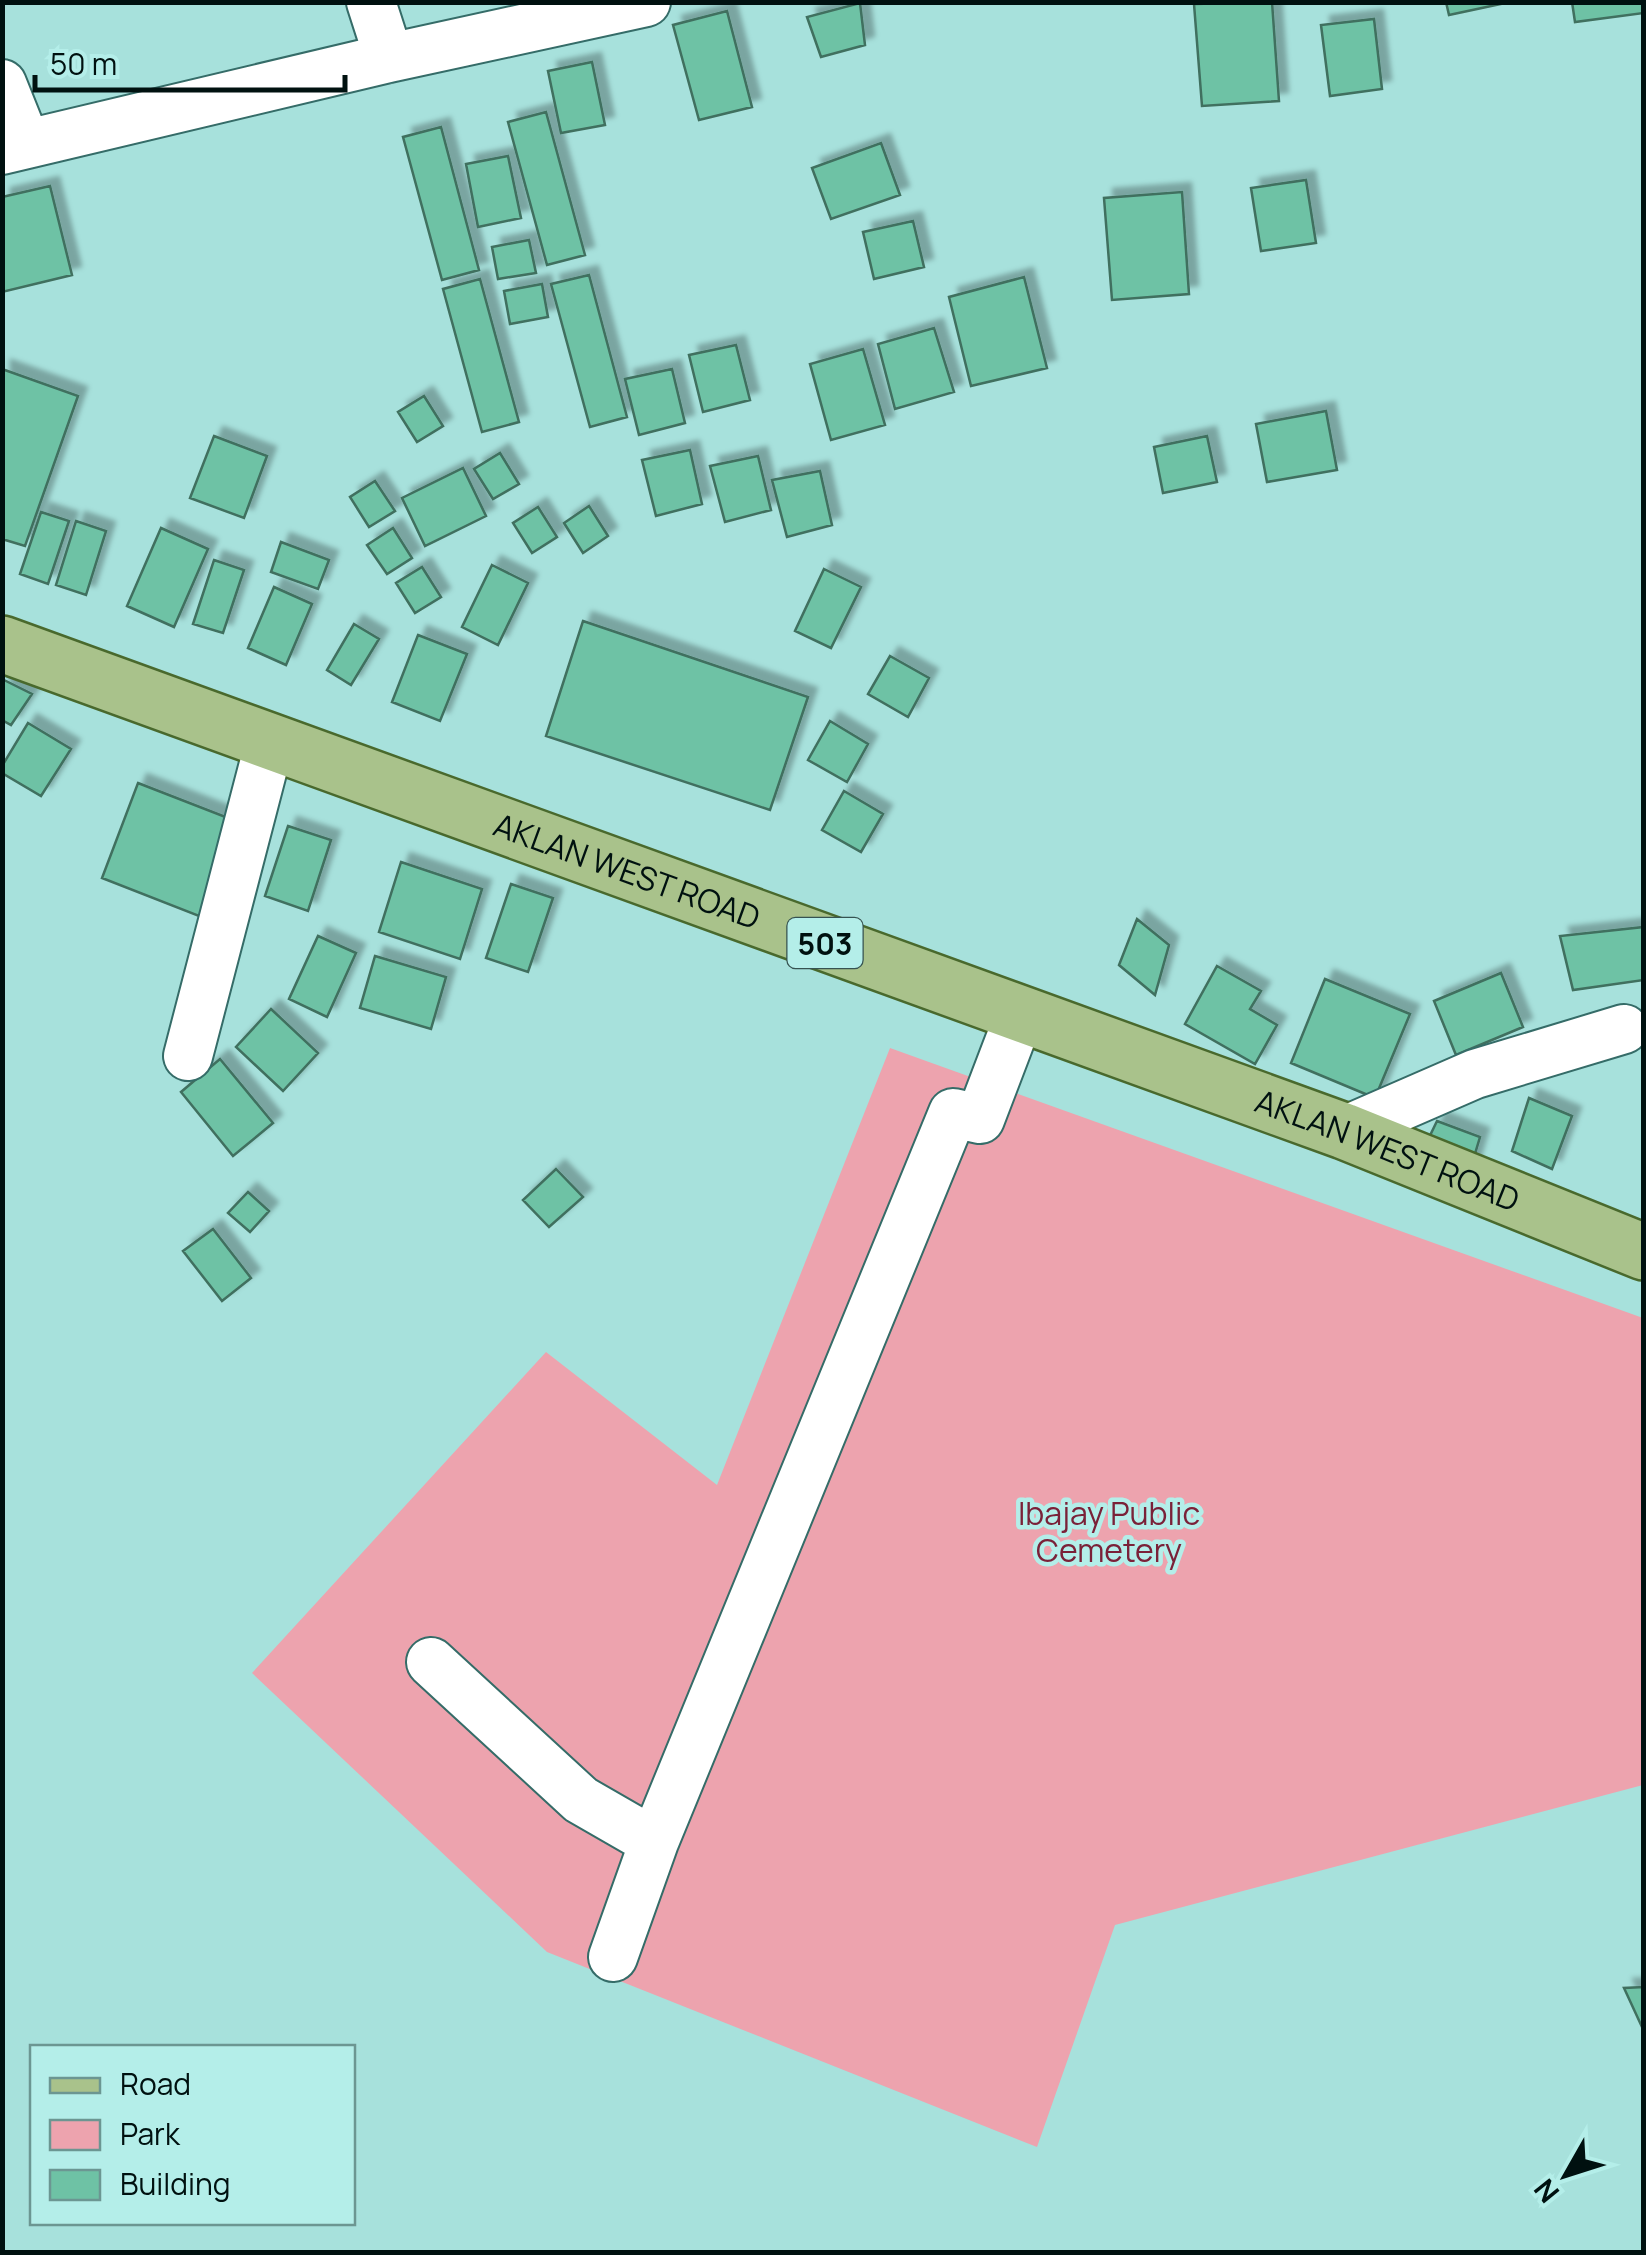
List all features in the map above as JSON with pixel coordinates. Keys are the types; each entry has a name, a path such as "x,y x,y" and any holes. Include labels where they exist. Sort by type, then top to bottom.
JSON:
{"main road":[{"name":"AKLAN WEST ROAD","path":"2,644 1344,1132 1644,1252"}],"street":[{"path":"371,2 389,58"},
{"path":"2,84 14,147 646,2"},
{"path":"188,1056 270,741"},
{"path":"612,1958 654,1842 953,1113 980,1119 1020,1014"},
{"path":"1344,1132 1474,1074 1624,1029"},
{"path":"432,1662 581,1800 654,1842"}],"green space":[{"name":"Ibajay Public Cemetery","path":"890,1048 1643,1318 1643,1785 1115,1925 1037,2147 547,1952 252,1673 546,1352 717,1485"}],"building":[{"path":"1272,2 1279,101 1202,106 1194,4"},
{"path":"1446,2 1510,2 1449,15"},
{"path":"1572,2 1644,2 1644,13 1575,22"},
{"path":"860,3 865,45 821,57 807,17"},
{"path":"727,11 752,107 699,120 673,25"},
{"path":"1374,19 1382,89 1330,96 1321,25"},
{"path":"592,62 605,125 561,133 548,71"},
{"path":"546,112 585,255 547,265 508,122"},
{"path":"441,127 479,270 442,280 403,137"},
{"path":"881,143 900,195 831,219 812,168"},
{"path":"508,156 521,218 478,227 466,164"},
{"path":"1306,180 1316,243 1261,251 1251,188"},
{"path":"50,186 72,275 2,292 2,197"},
{"path":"1182,192 1189,294 1112,300 1104,198"},
{"path":"913,221 924,267 874,279 863,232"},
{"path":"529,240 536,273 498,279 492,247"},
{"path":"589,275 627,417 590,427 551,284"},
{"path":"1024,277 1047,368 971,386 949,297"},
{"path":"480,279 519,422 482,432 443,289"},
{"path":"542,284 548,317 510,324 504,291"},
{"path":"934,328 954,392 895,409 878,344"},
{"path":"736,345 750,400 703,412 689,355"},
{"path":"863,349 885,425 831,440 810,364"},
{"path":"2,369 78,396 25,546 2,539"},
{"path":"672,369 685,423 639,435 625,379"},
{"path":"424,396 443,426 417,442 398,412"},
{"path":"1326,411 1337,470 1267,482 1256,424"},
{"path":"214,436 267,456 244,518 190,498"},
{"path":"1207,436 1217,482 1163,493 1154,447"},
{"path":"690,450 702,504 656,516 642,460"},
{"path":"500,453 519,484 493,499 474,469"},
{"path":"758,456 771,510 725,522 710,466"},
{"path":"463,468 486,516 425,546 402,498"},
{"path":"820,471 832,525 787,537 772,480"},
{"path":"375,481 395,511 369,527 350,497"},
{"path":"589,506 608,536 583,553 564,523"},
{"path":"538,507 557,537 532,553 513,523"},
{"path":"41,512 69,521 48,584 20,574"},
{"path":"76,521 106,531 86,595 56,585"},
{"path":"161,528 208,549 174,627 127,606"},
{"path":"393,528 412,558 387,574 367,545"},
{"path":"281,542 329,560 318,589 271,572"},
{"path":"214,560 244,570 223,633 193,624"},
{"path":"492,565 528,583 498,645 462,627"},
{"path":"422,567 441,597 415,613 396,583"},
{"path":"824,569 861,587 831,648 795,631"},
{"path":"274,587 312,604 286,665 248,648"},
{"path":"583,621 808,697 770,810 546,736"},
{"path":"354,624 379,639 351,685 327,670"},
{"path":"418,635 467,654 440,721 392,702"},
{"path":"890,656 929,678 908,717 868,694"},
{"path":"2,679 32,694 11,725 2,720"},
{"path":"830,721 868,744 847,782 808,760"},
{"path":"28,723 71,749 41,796 2,773 2,766"},
{"path":"138,783 241,823 204,918 102,878"},
{"path":"844,791 883,814 861,852 822,830"},
{"path":"288,826 331,840 308,911 265,896"},
{"path":"401,862 482,889 460,959 379,932"},
{"path":"511,884 553,898 528,972 486,958"},
{"path":"1137,919 1169,945 1155,995 1119,965"},
{"path":"1644,927 1644,980 1573,990 1560,936"},
{"path":"318,936 356,953 327,1017 289,999"},
{"path":"375,956 446,977 431,1029 360,1008"},
{"path":"1217,966 1261,991 1250,1009 1277,1025 1255,1064 1185,1024"},
{"path":"1501,973 1523,1027 1456,1055 1434,1001"},
{"path":"1325,979 1410,1014 1375,1098 1291,1063"},
{"path":"271,1009 318,1053 283,1091 236,1047"},
{"path":"220,1059 273,1123 233,1156 181,1092"},
{"path":"1529,1098 1572,1116 1552,1169 1512,1151"},
{"path":"1437,1121 1480,1137 1471,1167 1425,1146"},
{"path":"556,1169 583,1197 549,1227 523,1200"},
{"path":"248,1192 269,1211 250,1232 228,1213"},
{"path":"213,1229 251,1278 222,1301 183,1251"},
{"path":"1644,1987 1644,2027 1642,2027 1624,1988"}]}
